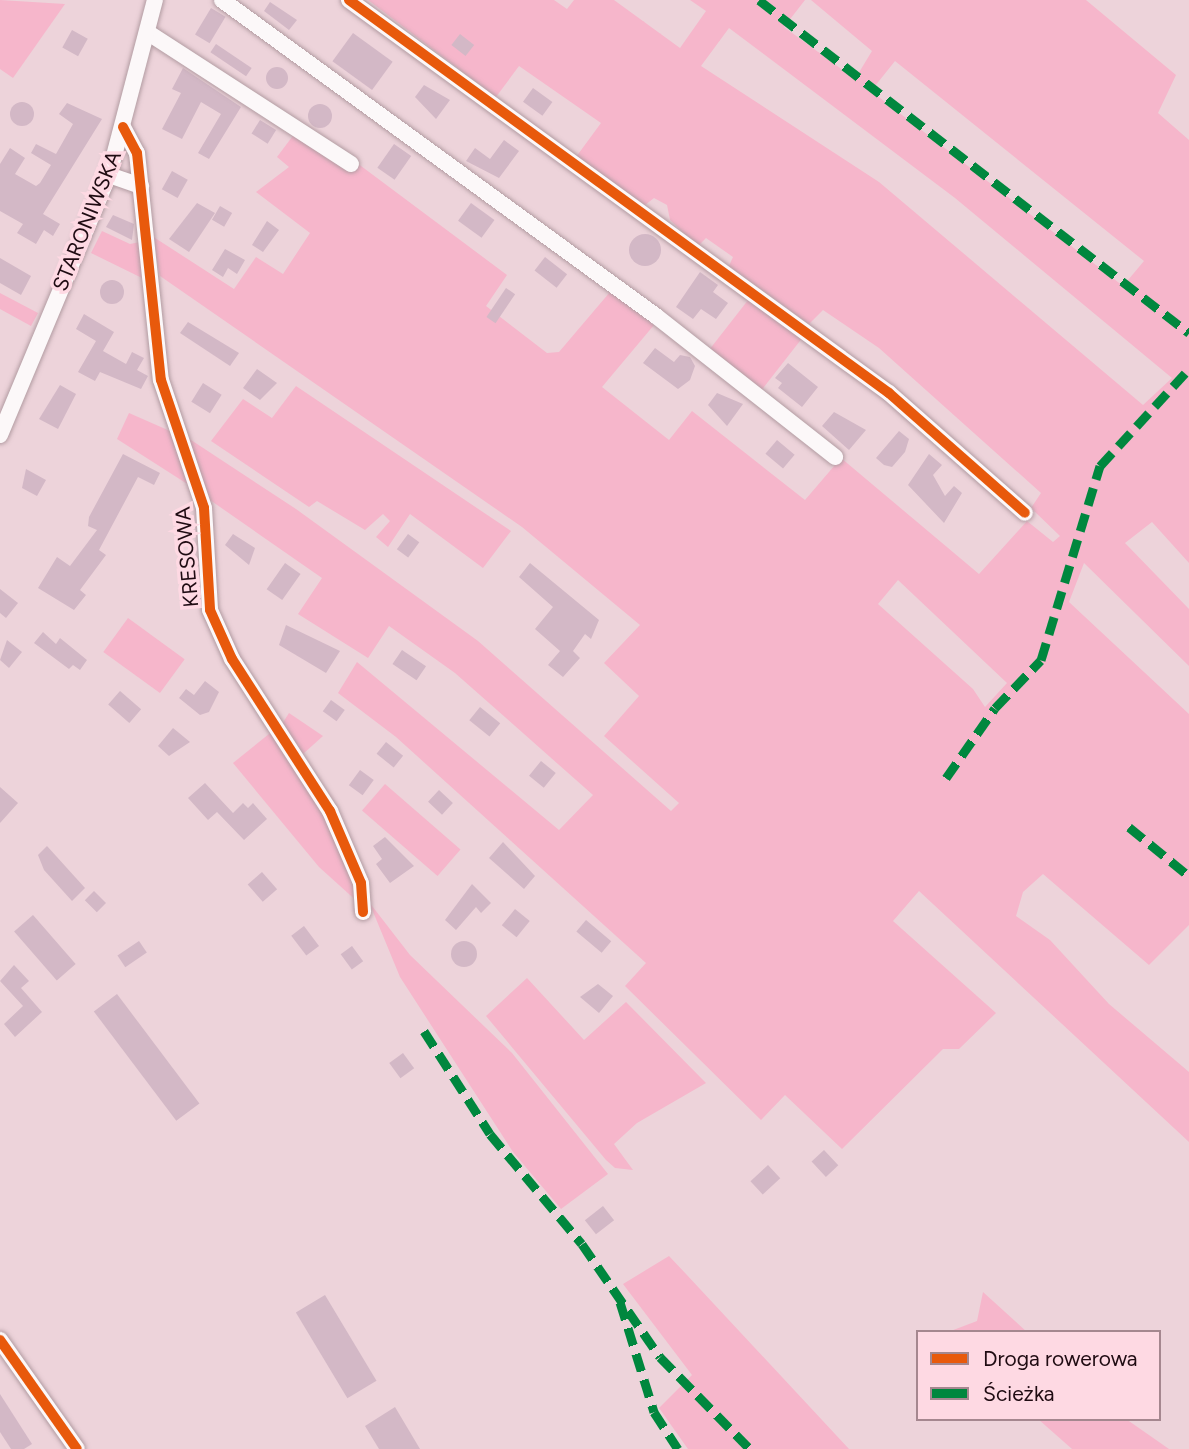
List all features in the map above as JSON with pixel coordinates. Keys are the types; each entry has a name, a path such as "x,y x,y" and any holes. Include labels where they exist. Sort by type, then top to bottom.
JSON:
{"street":[{"name":"STARONIWSKA","path":"0,435 109,176 124,127 155,0"},
{"path":"222,0 656,316 835,457"},
{"path":"349,0 824,344 1025,513"},
{"path":"147,32 351,164"},
{"name":"KRESOWA","path":"124,127 137,153 153,336 169,410 204,508 210,610 232,659 330,811 362,883 363,912"},
{"path":"109,176 141,186"},
{"path":"0,1340 77,1449"}],"shaded area":[{"path":"0,0 65,4 13,78 0,69"},
{"path":"368,0 554,0 567,9 574,0 614,0 680,48 706,11 690,0 805,0 784,27 855,79 872,51 811,0 1086,0 1176,75 1158,113 1189,140 1189,563 1152,522 1125,543 1189,609 1189,666 1084,563 1069,602 1189,714 1189,925 1149,965 1043,874 1023,892 1016,916 1050,940 1109,1004 1189,1072 1189,1142 919,891 893,921 996,1013 959,1049 943,1049 842,1149 785,1095 761,1120 625,986 646,963 396,737 338,693 357,662 559,830 593,795 455,673 389,626 368,658 298,614 322,578 210,500 188,438 296,509 478,641 671,811 679,803 604,736 639,696 604,663 640,625 522,527 160,276 152,236 234,289 256,257 283,274 310,233 256,192 289,167 277,157 295,133 357,163 507,275 486,306 547,353 559,352 610,292 654,325 602,387 669,440 692,411 805,500 841,458 979,574 1027,521 1053,542 1060,536 1031,508 1041,493 879,348 823,310 809,324 729,266 733,257 706,238 699,245 684,233 670,220 667,205 654,198 645,205 576,157 601,123 519,66 496,97","holes":["729,28 955,198 1172,378 1143,405 879,182 701,66","895,61 1144,261 1123,286 871,91","898,580 1007,683 985,707 973,689 878,604"]},
{"path":"102,231 130,244 140,242 142,278 91,253"},
{"path":"0,293 38,313 31,326 0,309"},
{"path":"752,295 804,336 761,391 709,350"},
{"path":"296,386 511,531 483,568 410,514 388,547 376,537 390,521 383,514 365,530 317,501 309,507 211,441 243,399 272,418"},
{"path":"129,413 170,431 192,487 117,439"},
{"path":"128,618 185,659 160,693 103,652"},
{"path":"289,713 323,736 303,754 282,724"},
{"path":"274,730 301,768 348,862 360,904 319,867 233,763"},
{"path":"385,784 460,850 438,876 362,810"},
{"path":"369,902 410,955 512,1053 608,1174 561,1209 513,1152 400,977"},
{"path":"527,978 584,1040 626,1002 706,1083 637,1123 614,1144 633,1170 615,1168 606,1160 486,1016"},
{"path":"669,1256 849,1449 688,1449 659,1408 692,1375 623,1284"},
{"path":"983,1292 1025,1330 953,1330 977,1321"},
{"path":"1040,1421 1129,1421 1169,1449 1072,1449"}],"building":[{"path":"270,2 297,20 289,30 264,11"},
{"path":"211,8 226,17 210,43 195,35"},
{"path":"72,30 88,39 78,56 62,47"},
{"path":"353,33 393,62 372,90 332,61"},
{"path":"460,34 474,45 466,56 451,45"},
{"path":"216,44 252,68 246,76 210,52"},
{"path":"277,67 285,70 288,78 285,86 277,89 269,86 266,78 269,70"},
{"path":"183,68 241,107 209,159 198,153 221,114 201,102 182,139 162,129 181,93 172,89"},
{"path":"424,85 450,100 436,119 415,97"},
{"path":"533,88 552,102 542,116 523,102"},
{"path":"22,102 33,109 34,114 27,125 22,126 11,119 10,114 17,103"},
{"path":"67,103 102,119 43,214 60,224 53,236 44,230 36,244 17,233 23,224 0,211 0,164 10,148 25,158 15,174 36,186 40,183 51,165 31,153 36,144 56,154 73,124 59,114"},
{"path":"320,104 328,108 332,116 328,124 320,128 312,124 308,116 312,108"},
{"path":"260,120 276,130 268,144 252,134"},
{"path":"504,140 519,151 499,178 466,161 475,148 490,159"},
{"path":"394,144 411,156 395,180 377,168"},
{"path":"172,171 188,180 178,198 162,189"},
{"path":"197,203 215,213 189,252 169,239"},
{"path":"471,203 494,220 482,238 458,221"},
{"path":"220,206 232,213 224,227 212,220"},
{"path":"113,215 134,224 132,240 106,227"},
{"path":"267,221 279,230 263,252 252,245"},
{"path":"645,234 656,239 661,250 656,261 645,266 634,261 629,250 634,239"},
{"path":"225,249 245,260 237,274 228,268 223,277 212,270"},
{"path":"545,257 567,274 557,288 535,270"},
{"path":"0,258 31,276 21,295 0,283"},
{"path":"700,272 718,285 713,292 728,303 716,319 701,309 693,319 676,307"},
{"path":"112,280 123,287 124,292 117,303 112,304 101,297 100,292 107,281"},
{"path":"506,288 515,294 496,323 486,317"},
{"path":"84,314 114,332 103,351 126,364 132,352 144,358 137,370 148,376 141,389 100,372 95,381 78,372 96,341 76,329"},
{"path":"188,322 239,353 230,366 180,333"},
{"path":"655,348 674,362 680,355 690,357 695,366 690,380 678,389 643,363"},
{"path":"788,363 818,387 802,407 778,388 782,383 775,378"},
{"path":"257,369 277,383 260,400 243,388"},
{"path":"203,383 222,395 210,413 191,402"},
{"path":"60,385 76,394 58,429 39,419"},
{"path":"717,393 743,404 727,426 708,405"},
{"path":"834,412 866,430 849,450 822,426"},
{"path":"899,431 909,439 905,452 892,467 884,465 876,458"},
{"path":"777,440 795,455 783,469 765,454"},
{"path":"123,454 160,473 154,485 138,477 99,550 106,555 80,590 86,595 74,610 38,588 57,557 70,566 97,530 88,526 89,517"},
{"path":"929,454 942,465 933,475 945,496 954,486 962,493 944,523 908,485"},
{"path":"26,469 46,480 37,496 22,488"},
{"path":"233,534 255,548 249,565 225,545"},
{"path":"408,534 419,542 408,558 397,549"},
{"path":"285,563 301,574 282,600 267,589"},
{"path":"530,563 599,620 591,639 585,634 573,651 580,658 563,677 548,665 560,651 535,629 553,607 519,577"},
{"path":"0,589 18,603 6,618 0,613"},
{"path":"286,625 340,651 326,673 279,645"},
{"path":"43,632 56,644 60,638 87,660 80,670 73,665 69,669 34,643"},
{"path":"7,640 22,652 9,668 0,660"},
{"path":"402,650 426,666 417,680 392,664"},
{"path":"205,681 219,692 209,712 200,715 179,698 186,689 194,695"},
{"path":"120,691 141,709 129,723 108,705"},
{"path":"331,700 345,710 337,721 323,711"},
{"path":"480,707 500,723 490,737 469,720"},
{"path":"173,728 190,742 169,756 158,746"},
{"path":"386,742 403,756 394,768 377,754"},
{"path":"541,761 556,773 544,788 529,776"},
{"path":"360,770 374,780 363,795 349,785"},
{"path":"205,783 233,813 243,803 248,808 253,803 267,819 244,840 217,812 208,820 188,798"},
{"path":"0,787 18,803 0,823"},
{"path":"439,790 453,803 442,815 428,802"},
{"path":"385,837 414,866 390,883 376,864 382,859 373,846"},
{"path":"503,842 535,876 524,889 489,858"},
{"path":"47,846 85,888 72,901 44,870 38,855"},
{"path":"262,872 277,889 263,902 248,884"},
{"path":"472,884 491,903 481,913 476,907 456,930 445,920"},
{"path":"94,891 106,903 97,912 85,900"},
{"path":"515,909 530,921 517,937 502,925"},
{"path":"33,915 76,964 57,980 14,931"},
{"path":"586,920 611,941 602,953 576,931"},
{"path":"304,926 319,946 306,956 291,936"},
{"path":"139,941 147,953 125,967 117,956"},
{"path":"464,941 473,945 477,954 473,963 464,967 455,963 451,954 455,945"},
{"path":"352,946 363,961 352,970 341,954"},
{"path":"14,965 29,981 21,988 42,1012 15,1037 4,1024 23,1006 0,981"},
{"path":"598,984 613,996 599,1013 580,997"},
{"path":"117,994 199,1103 176,1121 94,1011"},
{"path":"403,1053 414,1068 400,1078 389,1063"},
{"path":"824,1150 838,1165 826,1177 812,1162"},
{"path":"768,1165 780,1178 763,1195 750,1181"},
{"path":"603,1206 614,1220 596,1234 585,1220"},
{"path":"325,1295 377,1381 347,1398 296,1313"},
{"path":"0,1394 32,1444 24,1449 11,1449 0,1432"},
{"path":"395,1407 420,1449 379,1449 365,1426"}],"marked path":[{"path":"759,0 1189,333"},
{"path":"946,778 995,708 1041,660 1100,466 1189,369"},
{"path":"1129,827 1189,876"},
{"path":"424,1031 490,1134 582,1244 660,1357 750,1449"},
{"path":"620,1302 654,1412 678,1449"}],"cycle path":[{"path":"349,0 889,393 1025,513"},
{"path":"123,127 137,153 161,380 204,508 210,610 232,659 330,811 361,883 363,912"},
{"path":"0,1340 77,1449"}]}
